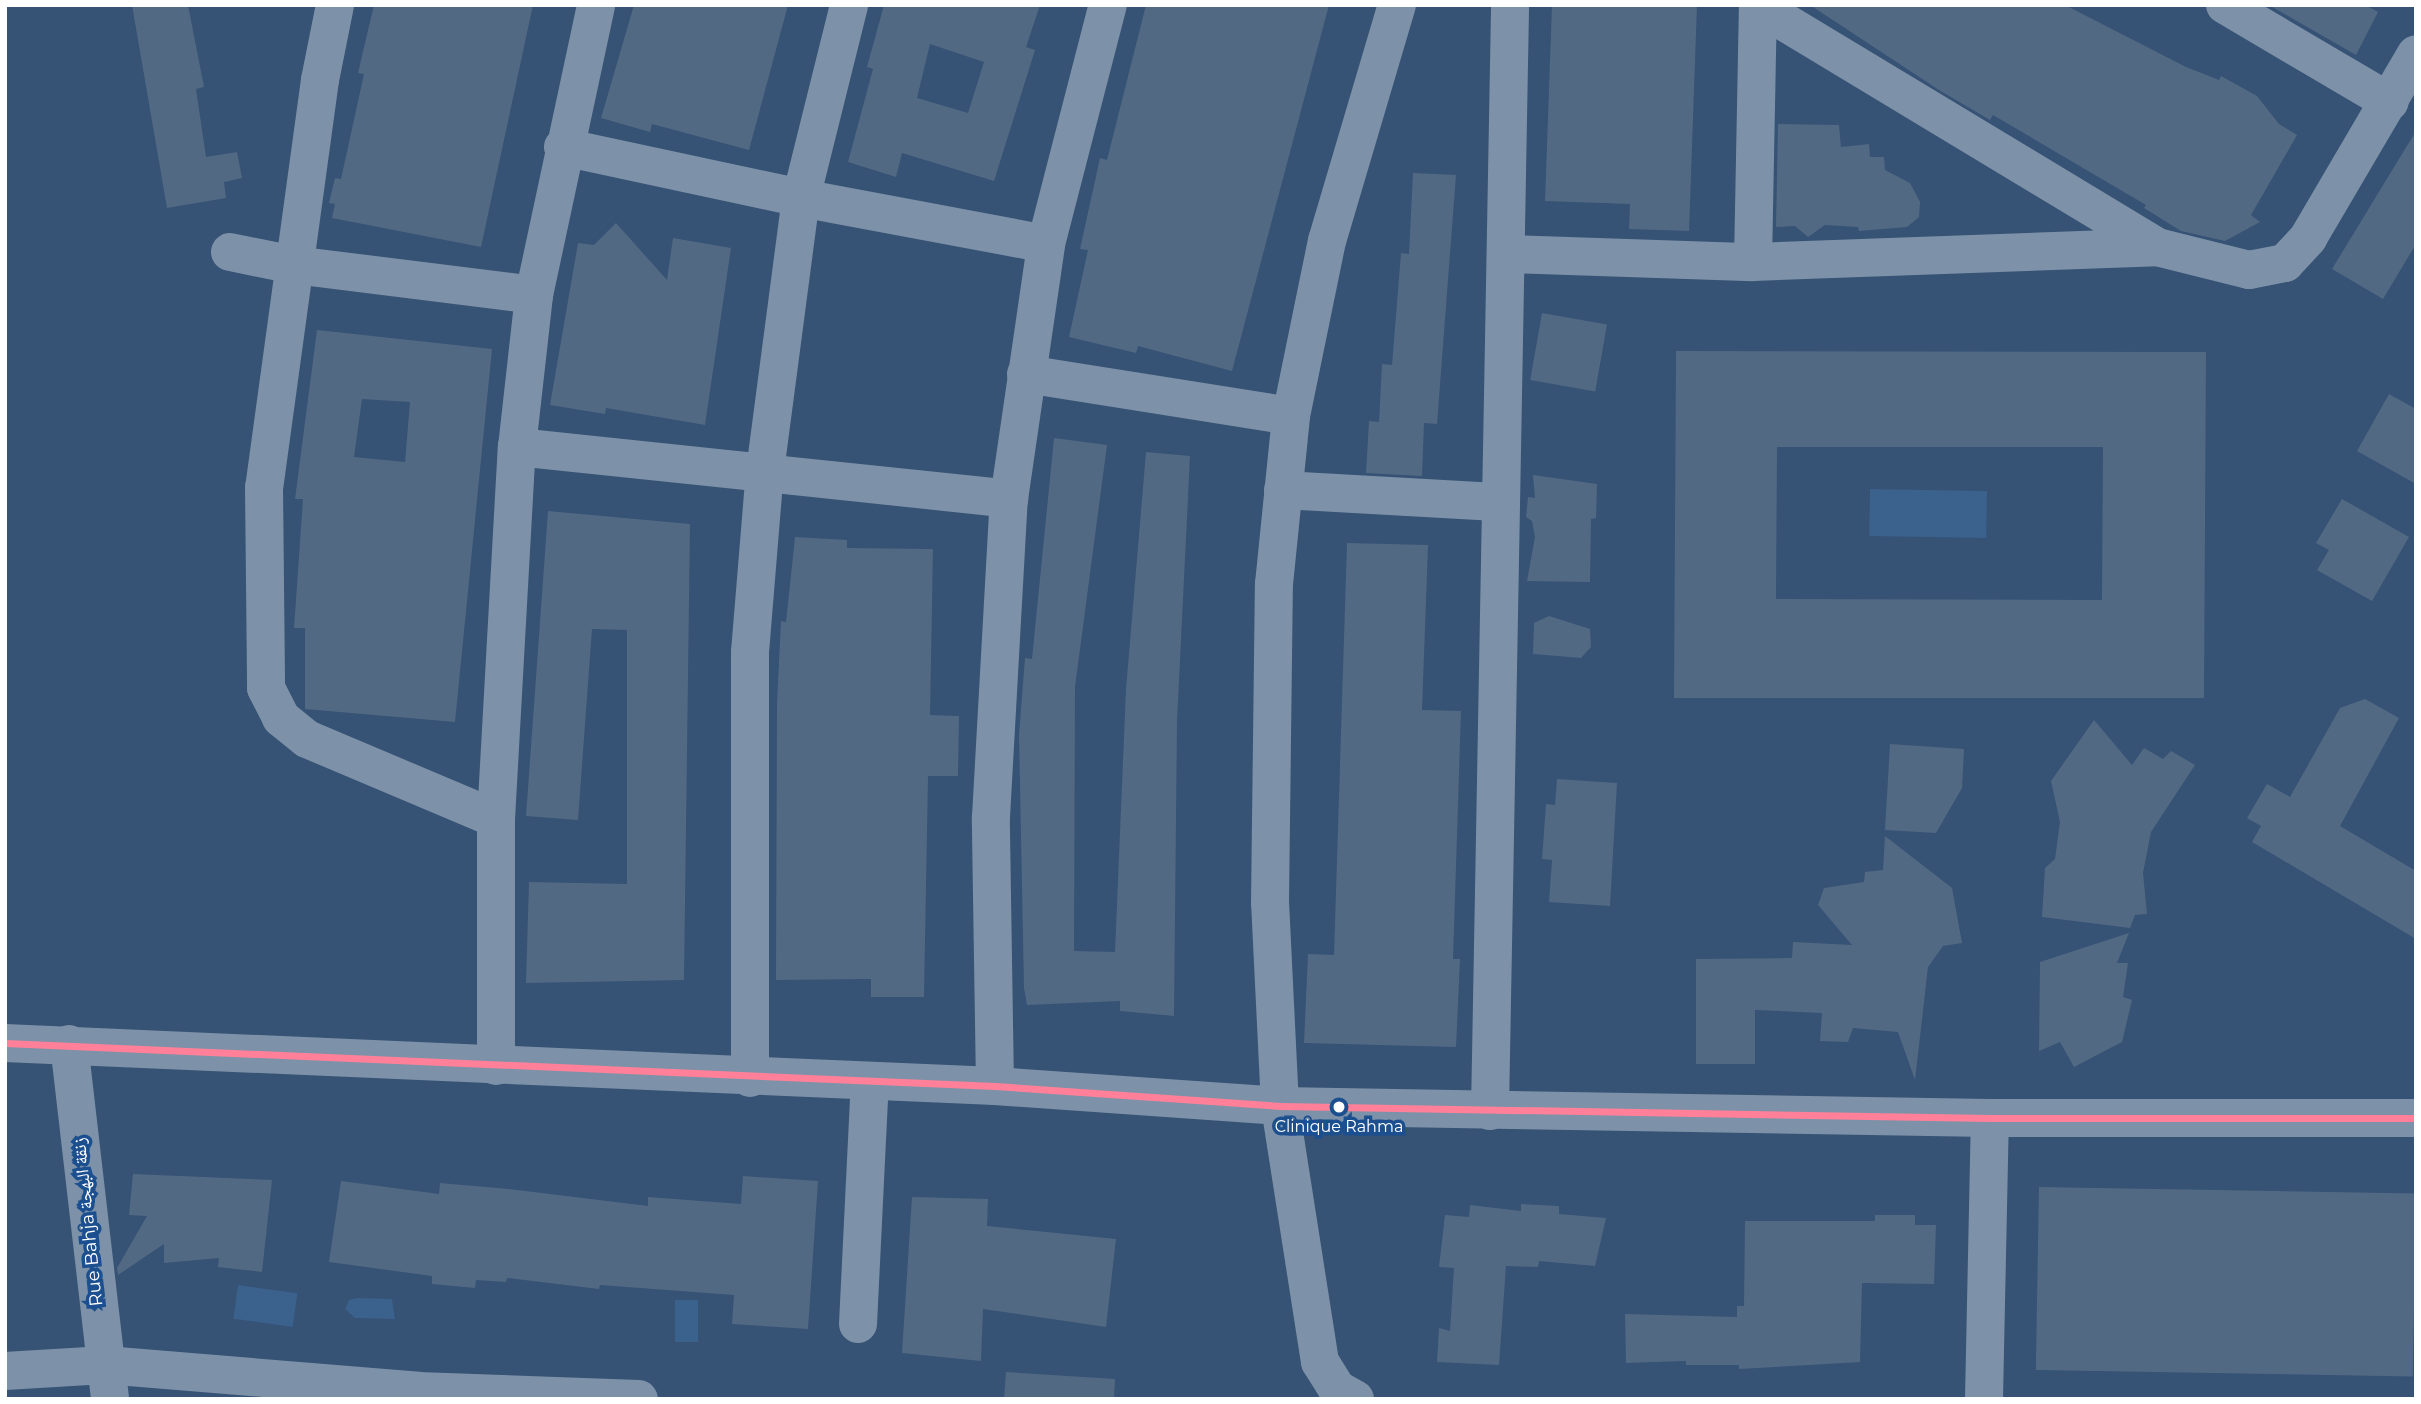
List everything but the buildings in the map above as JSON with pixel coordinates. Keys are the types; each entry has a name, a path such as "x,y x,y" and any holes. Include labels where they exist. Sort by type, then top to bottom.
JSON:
{"street":[{"path":"335,5 264,487 264,671 269,696 281,718 307,739 496,819"},
{"path":"496,1066 496,819 517,447 534,295 563,147 596,5"},
{"path":"750,1078 750,652 765,471 801,198 849,5"},
{"path":"995,1086 991,817 1009,499 1045,244 1108,5"},
{"path":"1355,1399 1337,1389 1320,1362 1280,1106 1270,903 1274,584 1291,416 1326,240 1397,5"},
{"path":"1490,1111 1510,5"},
{"path":"2225,5 2390,102"},
{"path":"1753,262 1758,6"},
{"path":"1758,6 2157,247"},
{"path":"1506,254 1753,262 2157,247 2249,270 2285,264 2308,238 2416,54"},
{"path":"563,147 801,198 1045,244"},
{"path":"230,252 295,265 534,295"},
{"path":"1026,374 1291,416"},
{"path":"517,447 765,471 1009,499"},
{"path":"1283,490 1501,502"},
{"path":"5,1043 750,1078 995,1086 1280,1106 1990,1118 2416,1118"},
{"name":"Rue Bahja زنقة البهجة","path":"69,1044 107,1382"},
{"path":"858,1324 870,1082"},
{"path":"1984,1399 1990,1118"},
{"path":"5,1371 107,1382 419,1395 639,1399"}],"water":[{"path":"1870,489 1987,491 1986,538 1869,536"},
{"path":"238,1285 297,1293 293,1327 233,1319"},
{"path":"392,1299 395,1319 355,1318 345,1309 349,1300"},
{"path":"675,1300 698,1300 698,1342 675,1342"}],"transit line":[{"path":"5,1043 995,1086 1280,1106 1990,1118 2416,1118"}],"place":[{"name":"Clinique Rahma","path":"1339,1107"}]}
